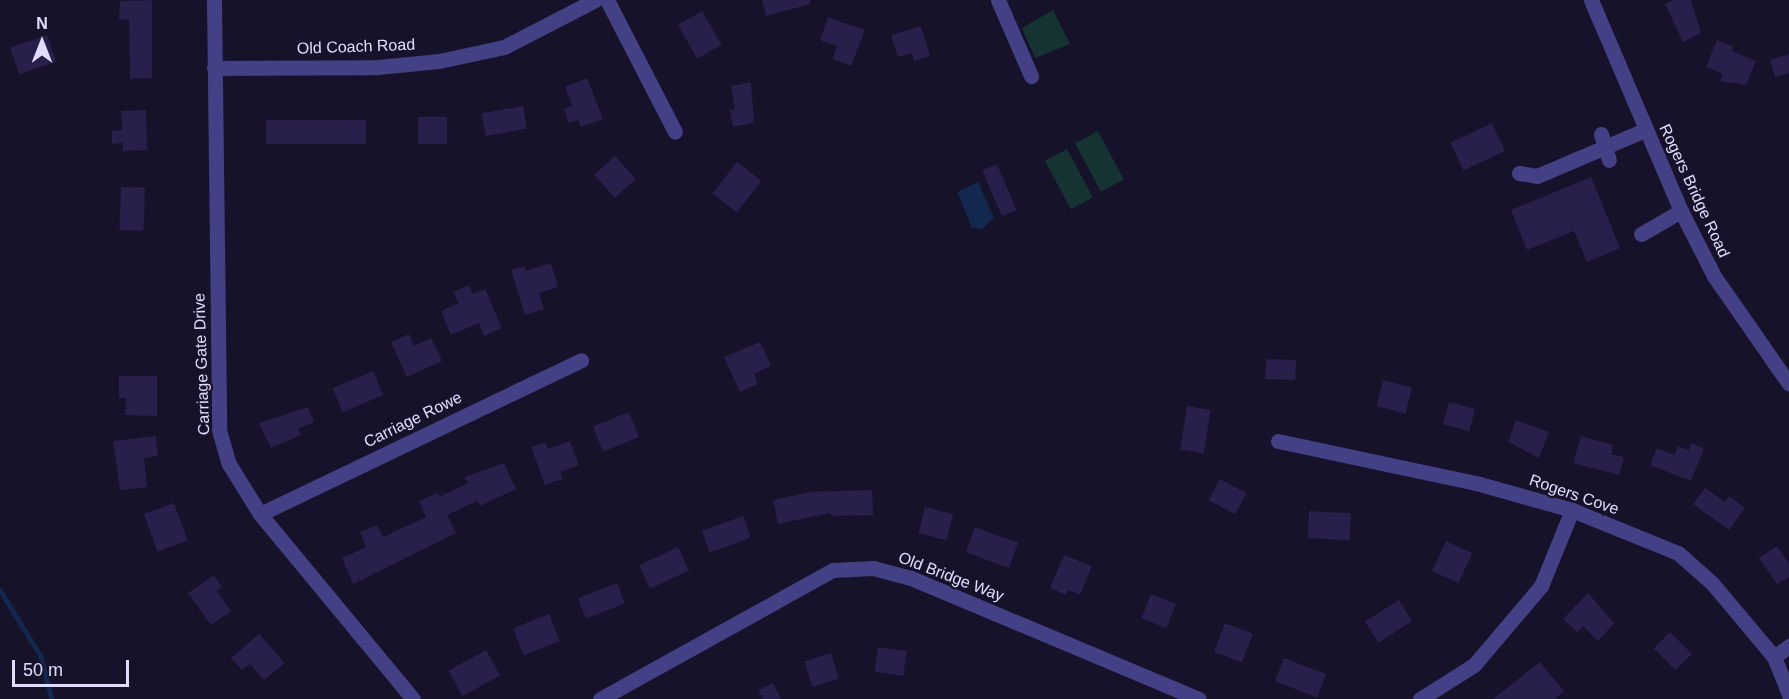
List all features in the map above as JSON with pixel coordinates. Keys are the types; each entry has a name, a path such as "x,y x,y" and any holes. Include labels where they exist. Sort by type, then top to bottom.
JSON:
{"street":[{"name":"Carriage Gate Drive","path":"214,0 219,430 229,464 260,514 413,699"},
{"name":"Old Coach Road","path":"214,68 378,68 439,60 504,46 594,0"},
{"path":"606,0 675,132"},
{"path":"998,0 1031,76"},
{"name":"Rogers Bridge Road","path":"1591,0 1681,211 1714,276 1789,384"},
{"path":"1519,173 1537,176 1645,130"},
{"path":"1641,234 1681,211"},
{"name":"Carriage Rowe","path":"260,514 581,360"},
{"name":"Rogers Cove","path":"1278,441 1476,483 1572,510 1678,553 1712,583 1774,657 1789,694"},
{"path":"1420,699 1474,665 1541,586 1572,510"},
{"name":"Old Bridge Way","path":"600,699 833,570 873,568 911,578 1199,699"},
{"path":"1774,657 1789,646"}],"green space":[{"path":"1053,10 1070,44 1035,58 1022,28"},
{"path":"1098,131 1124,180 1101,192 1075,143"},
{"path":"1067,149 1093,198 1071,209 1045,161"}],"water":[{"path":"978,182 994,218 982,229 972,228 957,192"}],"building":[{"path":"152,0 152,78 130,79 129,20 119,19 120,1"},
{"path":"762,0 810,0 811,4 766,16"},
{"path":"1673,0 1691,0 1701,33 1683,42 1665,4"},
{"path":"702,11 722,45 697,59 678,25"},
{"path":"828,17 865,30 851,66 833,59 837,46 820,40"},
{"path":"921,26 930,56 914,61 912,53 898,57 891,35"},
{"path":"47,35 56,61 19,74 10,48"},
{"path":"1717,40 1734,47 1732,51 1756,61 1746,85 1720,81 1723,74 1706,67"},
{"path":"1789,54 1789,73 1775,77 1770,60"},
{"path":"587,78 603,119 581,127 578,120 569,123 564,109 572,106 565,87"},
{"path":"751,82 754,123 733,127 730,110 735,109 731,86"},
{"path":"523,106 527,129 486,136 482,113"},
{"path":"146,110 147,150 123,151 123,143 112,144 112,131 122,130 121,111"},
{"path":"418,117 447,117 447,144 418,144"},
{"path":"266,120 366,120 366,144 266,144"},
{"path":"1492,123 1505,151 1463,171 1450,142"},
{"path":"615,156 636,179 615,198 594,175"},
{"path":"737,162 761,181 737,213 712,194"},
{"path":"997,164 1017,210 1002,216 982,170"},
{"path":"1591,177 1620,248 1587,262 1574,231 1527,250 1511,210"},
{"path":"121,187 145,188 143,231 119,230"},
{"path":"551,263 558,287 539,293 544,309 525,315 511,270 525,266 526,271"},
{"path":"469,285 473,294 485,289 502,328 484,336 479,323 451,335 441,311 459,303 453,292"},
{"path":"409,334 414,346 431,338 442,361 407,377 391,342"},
{"path":"760,342 771,366 754,374 758,384 740,392 724,357"},
{"path":"1266,359 1296,360 1295,380 1265,379"},
{"path":"373,371 383,395 343,412 332,388"},
{"path":"119,376 157,376 157,416 125,415 126,398 119,398"},
{"path":"1383,380 1412,387 1406,413 1376,406"},
{"path":"1449,402 1475,409 1469,431 1443,424"},
{"path":"1187,406 1211,410 1204,453 1180,449"},
{"path":"308,407 314,422 298,429 301,435 271,448 259,423"},
{"path":"629,412 639,437 603,452 593,427"},
{"path":"1516,420 1549,432 1539,458 1508,442"},
{"path":"156,436 158,456 144,458 147,487 120,490 113,441"},
{"path":"1581,436 1613,445 1611,454 1624,457 1619,475 1573,463"},
{"path":"570,441 579,465 560,472 563,479 545,485 531,447 545,442 548,449"},
{"path":"1691,443 1704,448 1691,481 1650,465 1657,448 1674,455 1678,446 1689,450"},
{"path":"504,463 516,489 480,506 477,501 447,515 456,533 353,584 342,558 366,547 360,532 377,525 383,537 426,517 419,501 437,493 439,497 468,483 465,477"},
{"path":"1220,479 1246,493 1235,514 1209,500"},
{"path":"1705,488 1725,502 1729,496 1745,508 1729,530 1693,504"},
{"path":"872,490 873,515 831,516 830,513 778,524 773,500 810,492"},
{"path":"174,503 188,541 158,552 144,514"},
{"path":"925,507 953,514 947,540 918,533"},
{"path":"1309,511 1351,513 1350,540 1308,538"},
{"path":"743,516 751,538 710,553 702,531"},
{"path":"975,527 1018,543 1009,568 966,552"},
{"path":"1446,541 1472,553 1458,583 1432,571"},
{"path":"1777,546 1789,564 1789,577 1777,584 1759,558"},
{"path":"678,547 689,571 650,589 639,565"},
{"path":"1064,555 1092,566 1080,595 1068,590 1066,595 1050,588"},
{"path":"214,575 222,587 217,591 231,611 211,625 188,593"},
{"path":"617,583 625,604 586,619 578,598"},
{"path":"1588,593 1614,623 1598,641 1583,626 1577,632 1563,619"},
{"path":"1151,594 1176,604 1166,628 1141,618"},
{"path":"1399,600 1412,621 1378,642 1365,621"},
{"path":"549,614 560,641 524,655 513,629"},
{"path":"1225,623 1253,634 1242,663 1214,652"},
{"path":"1670,632 1692,654 1676,670 1654,648"},
{"path":"259,634 285,663 264,680 250,664 242,670 231,658"},
{"path":"878,647 907,651 903,676 875,672"},
{"path":"486,650 500,675 462,696 448,671"},
{"path":"831,653 839,679 812,687 804,661"},
{"path":"1284,658 1326,674 1317,697 1275,681"},
{"path":"1540,662 1564,691 1555,699 1493,699"},
{"path":"773,683 781,699 763,699 758,690"}],"waterway":[{"path":"0,590 41,656 52,699"}]}
